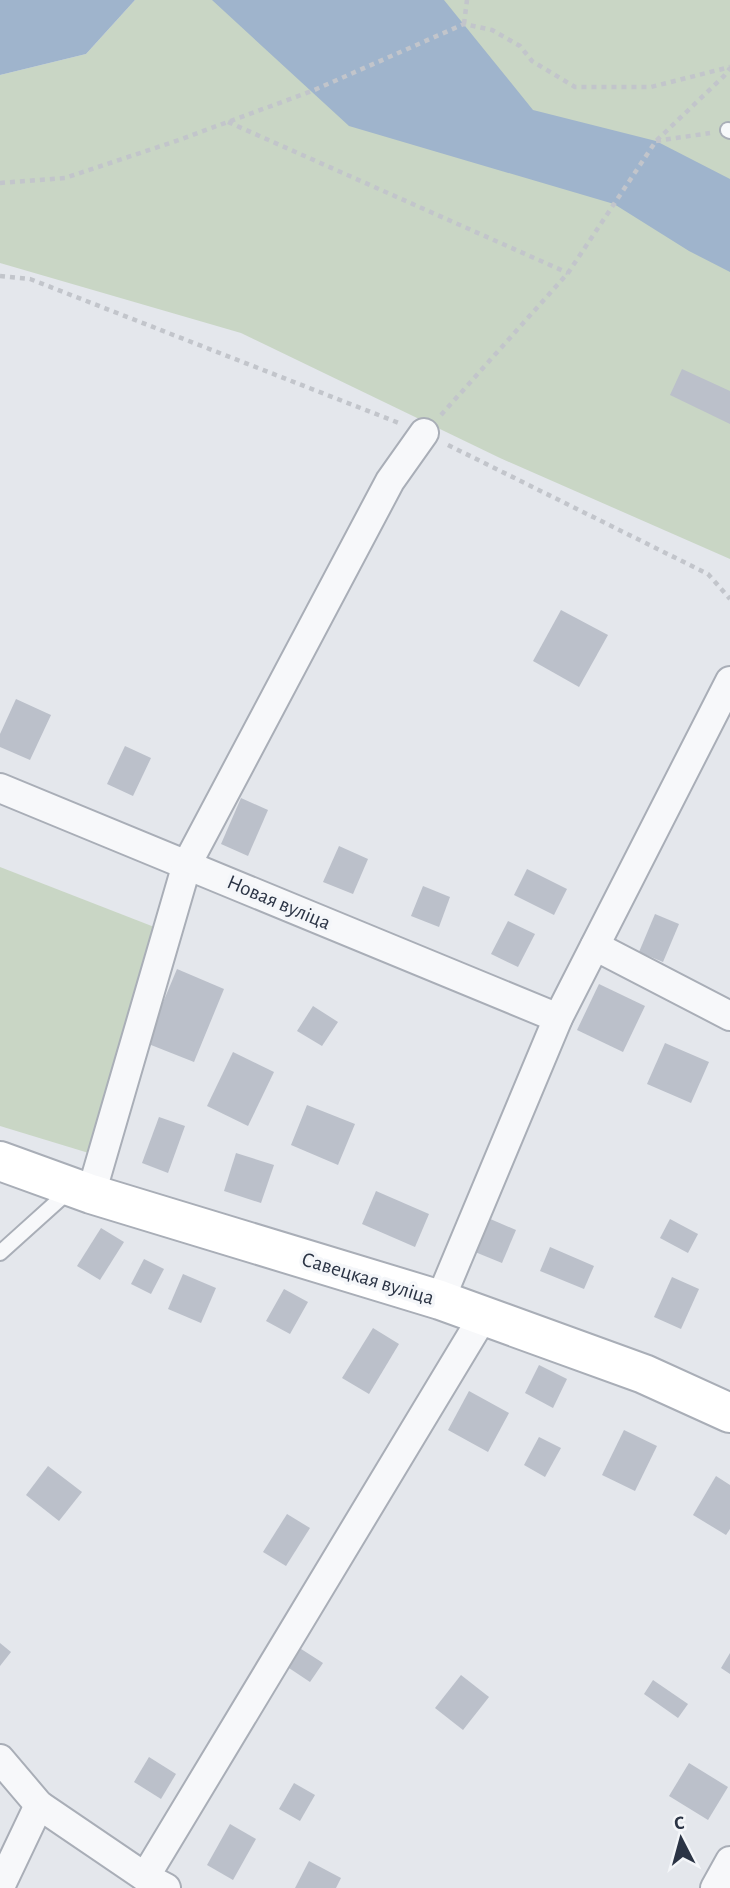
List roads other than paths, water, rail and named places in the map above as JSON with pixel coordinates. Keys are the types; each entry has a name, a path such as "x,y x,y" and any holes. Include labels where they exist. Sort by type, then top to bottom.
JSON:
{"main road":[{"name":"Савецкая вуліца","path":"0,1161 82,1190 484,1315 644,1374 730,1413"}],"street":[{"path":"82,1190 187,864 390,481 424,433"},
{"path":"440,1300 558,1018 730,681"},
{"name":"Новая вуліца","path":"0,788 558,1018"},
{"path":"595,946 730,1016"},
{"path":"0,1759 39,1804 151,1885 484,1315"},
{"path":"0,1886 39,1804"},
{"path":"715,1888 730,1861"}],"lane":[{"path":"0,1253 82,1190"}],"water":[{"path":"0,0 135,0 86,54 0,75"},
{"path":"212,0 444,0 533,110 656,141 730,179 730,272 689,251 614,204 349,126"}]}
